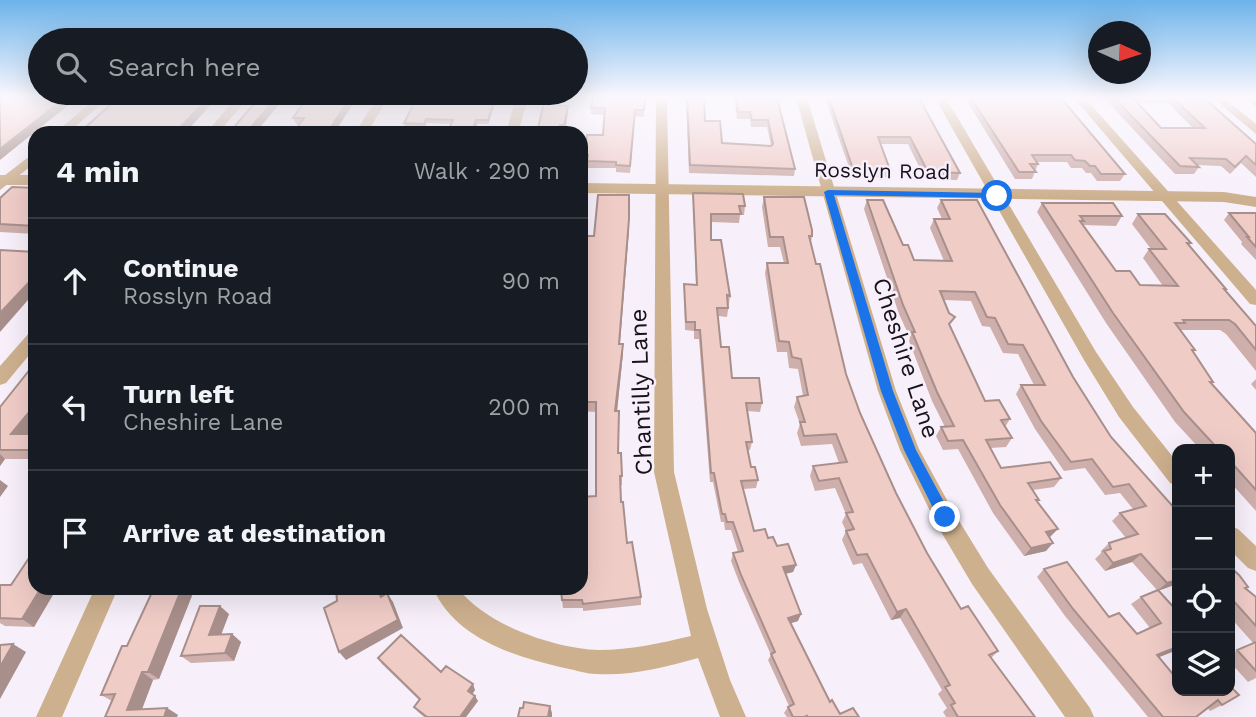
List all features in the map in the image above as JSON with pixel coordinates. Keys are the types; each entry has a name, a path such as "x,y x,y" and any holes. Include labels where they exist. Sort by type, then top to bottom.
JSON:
{"street":[{"name":"Chantilly Lane","path":"661,131 664,472 695,608 733,717"},
{"name":"Cheshire Lane","path":"811,131 887,391 910,450 980,576 1081,717"},
{"path":"960,131 1119,401 1172,470"},
{"path":"1109,131 1256,300"},
{"path":"2,182 28,162"},
{"path":"2,182 28,180"},
{"name":"Rosslyn Road","path":"588,188 997,196 1224,197 1256,202"},
{"name":"Rosslyn Road","path":"1224,197 1238,192 1256,193"},
{"path":"0,378 28,345"},
{"path":"1235,541 1256,561"},
{"path":"48,717 104,595"},
{"path":"448,595 452,603 490,632 531,649 598,662 662,655 706,644"}],"building":[{"path":"0,131 22,131 0,149"},
{"path":"603,131 633,131 630,166 616,165 616,162 588,161 588,135 603,135"},
{"path":"688,131 721,131 722,143 771,146 770,131 785,131 795,169 690,165"},
{"path":"840,131 937,131 960,173 928,172 910,137 878,137 890,170 853,169"},
{"path":"993,131 1089,131 1125,174 1101,174 1095,166 1075,160 1071,155 1032,155 1038,164 1030,164 1036,172 1019,172"},
{"path":"1146,131 1242,131 1256,144 1256,165 1246,156 1235,167 1226,159 1190,158 1199,167 1180,166"},
{"path":"12,187 28,188 28,226 0,224 0,198"},
{"path":"693,193 743,194 745,206 739,206 741,214 711,214 711,240 721,240 730,296 727,295 728,308 717,308 721,347 729,347 732,378 759,378 762,403 746,403 752,442 746,442 751,467 755,467 758,480 741,481 754,531 765,529 768,538 773,537 777,546 788,544 796,565 783,567 801,614 788,618 830,702 832,700 840,714 853,708 859,717 793,717 788,707 794,704 771,654 775,652 733,553 743,551 733,522 727,522 725,514 722,514 714,473 711,473 700,330 695,330 695,322 686,322 684,284 697,285"},
{"path":"598,195 629,195 619,344 623,344 615,411 619,411 621,502 627,543 632,542 641,597 583,604 582,600 562,600 562,595 588,595 588,497 596,496 596,402 588,402 588,236 594,236"},
{"path":"764,197 804,197 816,264 820,264 846,374 860,413 927,553 961,609 968,606 998,651 989,655 1035,717 958,717 951,705 955,703 945,687 950,685 906,609 897,612 867,554 857,555 846,531 854,529 846,513 853,512 839,478 819,481 813,466 847,462 836,434 804,436 800,422 805,422 797,397 808,395 801,359 792,357 789,342 779,341 767,263 788,263 783,237 770,237"},
{"path":"867,200 883,200 903,245 908,245 914,260 952,261 934,219 950,219 941,200 977,200 1073,377 1111,437 1172,505 1172,582 1167,583 1141,554 1113,563 1104,551 1111,549 1109,543 1138,534 1120,513 1146,506 1129,484 1113,487 1092,459 1071,462 1041,421 1021,385 1045,385 1023,345 1008,344 995,318 987,317 975,292 940,291 949,313 955,317 949,324 985,401 999,400 1010,419 1001,420 1012,438 986,440 1001,468 1050,462 1061,478 1028,483 1039,500 1036,500 1058,529 1046,532 1053,543 1031,548 1000,505 963,440 948,441 941,427 954,426 937,392 903,305"},
{"path":"1042,203 1113,203 1122,216 1080,216 1084,221 1080,221 1116,271 1130,271 1140,285 1178,286 1149,249 1166,249 1138,214 1165,214 1256,326 1256,350 1229,320 1183,320 1185,323 1175,323 1195,350 1192,350 1213,382 1210,382 1256,433 1256,490 1235,467 1235,444 1213,444 1184,412 1113,313"},
{"path":"1229,213 1256,213 1256,247 1247,237"},
{"path":"0,250 28,252 28,283 0,313"},
{"path":"28,372 28,413 11,434 28,434 28,450 0,450 0,407"},
{"path":"28,560 28,595 37,595 22,619 0,618 0,585 11,585"},
{"path":"1067,562 1109,617 1119,613 1137,634 1161,623 1141,597 1158,590 1172,605 1172,649 1157,655 1172,673 1172,696 1235,696 1235,691 1239,695 1222,705 1218,700 1196,717 1163,717 1073,609 1044,569"},
{"path":"1235,571 1248,587 1245,588 1256,597 1256,626 1235,603"},
{"path":"151,595 179,595 148,672 142,672 127,710 167,708 164,717 105,717 115,694 101,695 122,646 127,646"},
{"path":"337,595 388,595 398,620 339,652 324,608 337,601"},
{"path":"200,606 220,606 209,635 232,634 225,653 181,656"},
{"path":"401,635 441,672 446,666 473,684 468,691 475,696 460,717 427,717 414,707 420,699 378,658"},
{"path":"1256,642 1256,671 1237,650"},
{"path":"13,644 0,667 0,645"},
{"path":"524,702 550,706 548,717 518,717"}],"route":[{"path":"945,517 910,450 887,391 828,192 997,196"}]}
